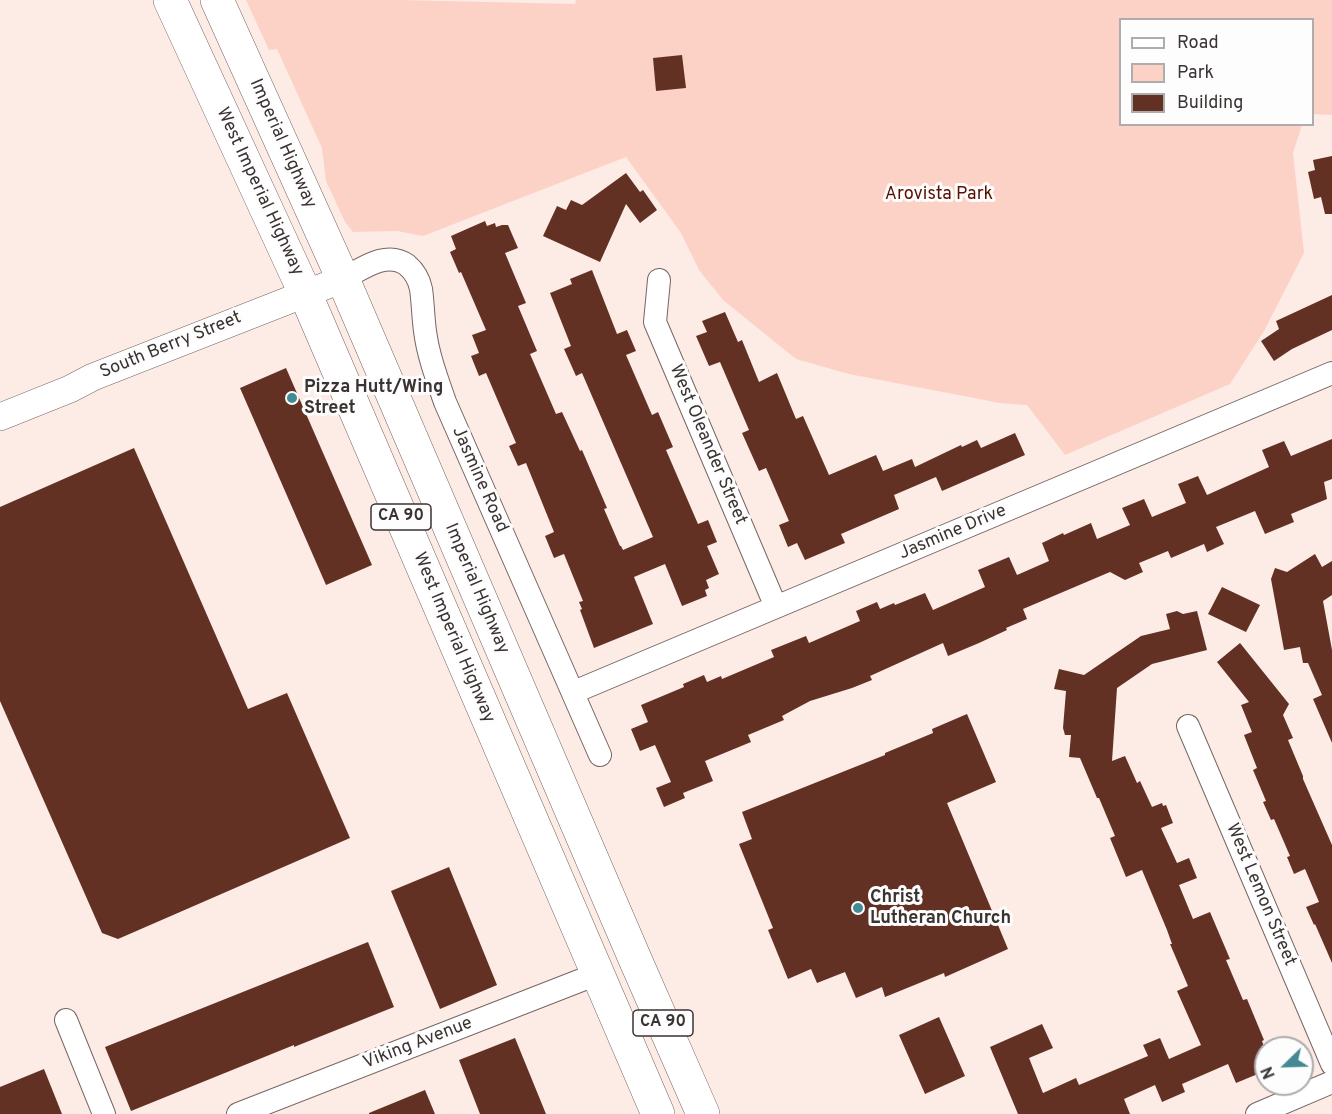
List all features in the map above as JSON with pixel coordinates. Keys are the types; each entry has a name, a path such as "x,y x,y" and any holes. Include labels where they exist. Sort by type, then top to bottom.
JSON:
{"main road":[{"name":"West Imperial Highway","path":"170,0 305,293 658,1114"},
{"name":"Imperial Highway","path":"220,7 343,279 703,1114"},
{"path":"597,974 635,959"}],"street":[{"name":"Jasmine Road","path":"343,279 369,265 390,259 403,262 416,275 421,288 428,350 445,402 600,754"},
{"name":"South Berry Street","path":"0,417 70,389 93,377 343,279"},
{"name":"West Oleander Street","path":"659,280 655,322 776,607"},
{"name":"Jasmine Drive","path":"574,692 1332,373"},
{"name":"West Lemon Street","path":"1188,726 1332,1064"},
{"name":"Viking Avenue","path":"238,1114 597,974"},
{"path":"66,1020 104,1114"},
{"path":"1257,1114 1332,1082"}],"green space":[{"name":"Arovista Park","path":"246,0 400,0 575,4 576,0 1332,0 1332,115 1314,114 1314,18 1119,18 1119,126 1302,126 1293,153 1304,253 1264,331 1230,384 1065,455 1027,405 1000,403 849,374 796,359 723,300 699,270 681,233 626,157 423,236 397,231 353,232 345,222 326,181 322,148 277,49 269,50"}],"building":[{"path":"682,55 686,88 656,91 653,58"},
{"path":"1332,156 1332,214 1325,214 1321,197 1314,199 1308,172 1315,170 1313,160"},
{"path":"626,173 640,192 643,190 657,210 640,223 626,204 600,262 543,236 557,206 566,210 571,200 582,205"},
{"path":"485,221 487,226 495,223 496,227 508,225 518,248 505,253 526,303 518,306 537,351 530,354 556,414 562,412 580,451 582,450 607,508 604,509 620,546 623,550 653,537 582,373 576,376 564,349 571,346 550,293 572,284 570,279 592,270 617,334 627,330 636,351 626,355 652,415 658,412 673,447 666,450 698,524 708,520 717,542 707,546 719,574 706,580 709,588 705,590 707,596 682,606 665,564 634,577 653,624 594,648 580,610 582,609 579,602 583,601 564,554 554,558 545,536 554,532 526,463 518,466 509,446 516,443 486,373 479,376 471,356 479,353 472,335 486,330 450,252 456,249 451,236"},
{"path":"1332,295 1332,330 1292,349 1274,361 1261,341 1279,329 1276,321"},
{"path":"725,312 738,342 742,340 759,382 777,373 796,419 803,416 829,475 876,455 883,471 912,459 915,467 961,445 962,447 977,440 981,448 1015,433 1025,455 942,491 936,477 894,495 899,509 841,534 845,543 805,560 797,543 788,547 779,525 789,521 766,468 759,471 742,433 749,430 720,362 709,366 696,336 707,332 702,321"},
{"path":"286,368 372,565 326,585 240,388"},
{"path":"1332,439 1332,479 1324,482 1327,499 1291,514 1294,522 1265,534 1255,511 1216,527 1224,544 1207,552 1204,544 1171,558 1168,551 1139,563 1143,572 1125,580 1110,572 1023,609 1027,619 979,643 948,656 943,643 870,676 872,680 810,701 782,716 784,720 748,735 751,742 705,761 713,781 683,793 685,798 664,807 656,788 671,782 655,745 640,751 631,729 648,722 641,705 684,687 683,684 704,675 707,682 721,676 722,679 774,657 771,650 806,636 809,643 860,621 856,611 877,602 880,609 925,593 933,610 985,587 978,570 1009,557 1017,575 1049,561 1042,543 1063,533 1064,535 1091,523 1097,539 1130,525 1122,508 1144,499 1152,517 1186,503 1178,484 1198,476 1207,495 1269,467 1262,450 1284,441 1291,456"},
{"path":"134,448 248,709 287,693 350,838 118,939 102,933 0,701 0,507"},
{"path":"1315,554 1322,567 1332,561 1332,595 1323,601 1332,650 1332,743 1313,699 1322,695 1308,663 1303,663 1300,647 1284,650 1271,579 1275,568 1287,572"},
{"path":"1222,587 1260,605 1246,632 1208,614"},
{"path":"1177,611 1183,614 1197,611 1207,650 1152,664 1117,688 1112,761 1125,756 1137,783 1140,781 1152,807 1162,803 1163,806 1166,805 1173,823 1161,828 1177,863 1189,858 1197,878 1179,885 1193,919 1210,912 1230,959 1226,960 1243,1000 1247,999 1262,1036 1254,1036 1254,1076 1236,1083 1228,1064 1182,1084 1185,1092 1162,1102 1155,1085 1124,1099 1130,1114 1018,1114 990,1047 1042,1024 1053,1048 1029,1058 1043,1093 1076,1078 1079,1085 1148,1056 1143,1045 1160,1038 1169,1059 1201,1045 1177,991 1188,986 1170,944 1172,944 1167,930 1142,870 1126,877 1110,838 1115,836 1080,758 1069,757 1071,735 1065,735 1063,728 1066,691 1054,689 1059,669 1084,675 1141,636 1170,629 1166,614"},
{"path":"1240,643 1289,704 1283,715 1293,738 1288,740 1332,845 1332,963 1306,907 1319,902 1305,869 1294,874 1287,857 1290,856 1274,819 1271,820 1263,802 1266,801 1253,770 1257,768 1244,735 1252,732 1241,705 1249,702 1217,662"},
{"path":"967,714 996,782 947,803 1008,949 945,977 944,973 885,997 882,987 856,998 845,972 817,983 811,969 788,979 768,930 773,928 739,844 752,839 742,812 885,755 885,753 933,733 932,729"},
{"path":"449,867 497,985 440,1009 391,891"},
{"path":"368,942 394,1007 131,1111 105,1047"},
{"path":"939,1017 965,1076 925,1094 899,1035"},
{"path":"515,1038 546,1114 480,1114 459,1060"},
{"path":"44,1069 62,1114 0,1114 0,1087"},
{"path":"425,1090 435,1114 369,1114 369,1113"}],"place":[{"name":"Pizza Hutt/Wing Street","path":"292,398"},
{"name":"Christ Lutheran Church","path":"858,908"}]}
